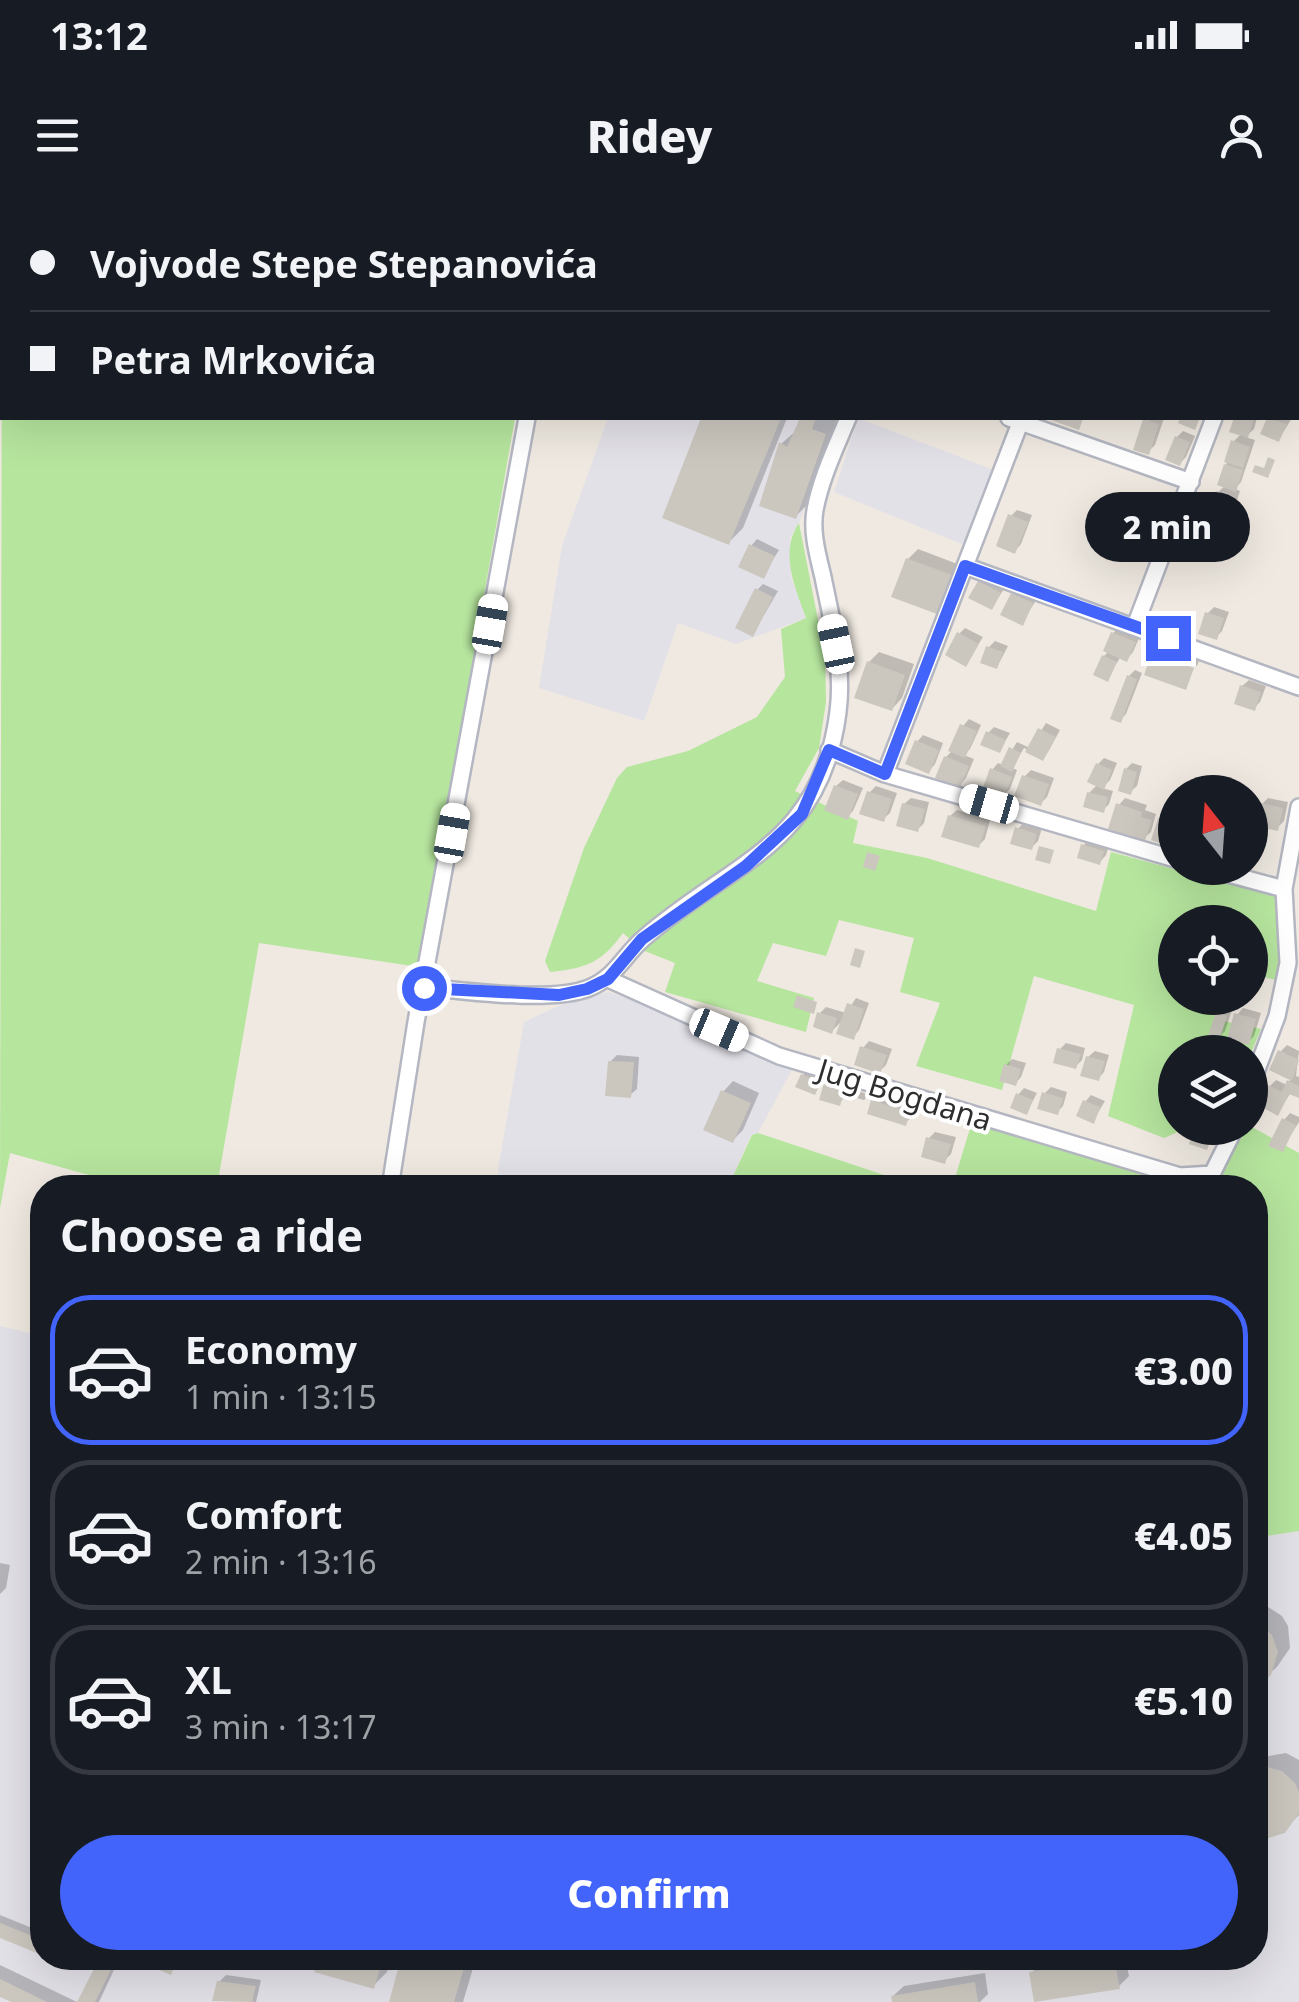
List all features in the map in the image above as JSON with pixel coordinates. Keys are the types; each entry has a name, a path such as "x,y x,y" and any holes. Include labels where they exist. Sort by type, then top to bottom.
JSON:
{"street":[{"path":"392,1175 527,420"},
{"path":"424,988 559,995 587,989 608,979 642,939 746,866 802,814 829,750 838,716 841,677 815,540 815,512 847,420"},
{"path":"885,774 1017,420"},
{"path":"1020,420 1191,482"},
{"path":"1134,626 1213,420"},
{"path":"965,566 1299,687"},
{"path":"829,750 885,774 1158,854"},
{"path":"1268,1040 1294,965 1284,890 1299,806"},
{"path":"1266,885 1284,890"},
{"name":"Jug Bogdana","path":"608,979 779,1056 1177,1175"},
{"name":"Jug Bogdana","path":"1196,1175 1212,1174 1226,1145"}],"shaded area":[{"path":"607,420 835,420 799,523 790,537 791,577 806,618 736,644 678,623 644,721 539,688 562,546"},
{"path":"857,420 999,472 974,549 834,492"},
{"path":"608,992 715,1029 801,1053 758,1133 751,1135 733,1175 498,1175 524,1022 558,1006"},
{"path":"0,1326 30,1333 30,1970 1268,1970 1268,1536 1299,1531 1299,2002 0,2002"}],"green space":[{"path":"2,420 515,420 419,967 259,943 219,1175 89,1175 10,1153 0,1208"},
{"path":"799,523 825,656 826,702 819,748 795,791 858,821 853,843 927,858 1096,911 1111,852 1158,865 1158,885 1233,885 1281,898 1285,955 1276,980 1268,978 1268,905 1158,905 1158,1015 1215,1015 1214,1019 1261,1029 1258,1035 1158,1035 1158,1136 1108,1116 1134,1005 1034,976 1002,1090 916,1066 940,1003 900,992 914,938 839,920 826,956 773,943 757,981 814,998 806,1032 665,992 675,963 642,950 623,933 592,962 550,972 545,961 584,848 617,778 627,767 688,751 757,717 785,677 781,629 806,618 790,558 793,534"},
{"path":"977,1105 1197,1175 956,1175"},
{"path":"758,1133 884,1175 734,1175 752,1135"},
{"path":"1268,1136 1299,1153 1299,1531 1268,1536 1268,1175 1218,1175 1236,1145 1268,1145"}],"building":[{"path":"700,420 780,420 729,545 662,518"},
{"path":"799,420 815,420 812,429 826,434 796,519 759,506 779,442 787,447"},
{"path":"1051,420 1082,420 1079,430"},
{"path":"1143,420 1159,424 1149,455 1133,450"},
{"path":"1179,420 1199,420 1195,430 1178,423"},
{"path":"1233,420 1253,420 1248,438 1229,432"},
{"path":"1266,420 1287,424 1279,442 1260,434"},
{"path":"1175,436 1190,442 1180,466 1165,460"},
{"path":"1231,440 1250,447 1243,468 1224,462"},
{"path":"1268,457 1275,460 1268,478 1252,472 1255,465 1264,468"},
{"path":"1224,464 1243,470 1236,492 1217,485"},
{"path":"1216,491 1235,497 1228,519 1209,513"},
{"path":"1008,514 1028,522 1015,554 996,546"},
{"path":"749,544 775,556 764,579 738,567"},
{"path":"906,558 952,575 937,614 891,597"},
{"path":"978,581 1001,593 992,610 968,598"},
{"path":"755,588 773,597 753,637 735,628"},
{"path":"1011,593 1033,603 1023,626 1000,615"},
{"path":"1205,612 1224,618 1217,640 1198,634"},
{"path":"957,632 979,644 966,667 945,655"},
{"path":"1111,632 1136,642 1127,662 1103,651"},
{"path":"986,646 1003,652 997,669 980,663"},
{"path":"1152,652 1194,668 1186,690 1144,675"},
{"path":"1102,655 1117,662 1108,682 1093,675"},
{"path":"867,661 905,675 892,711 854,698"},
{"path":"1127,675 1137,679 1121,723 1110,719"},
{"path":"1240,685 1261,692 1255,711 1234,704"},
{"path":"960,724 977,731 965,758 948,751"},
{"path":"1038,728 1056,737 1043,761 1025,752"},
{"path":"986,731 1006,740 1000,753 980,745"},
{"path":"915,740 939,750 929,774 905,764"},
{"path":"1009,747 1021,753 1012,772 1000,766"},
{"path":"944,756 969,766 960,788 935,778"},
{"path":"1096,763 1112,770 1104,790 1087,782"},
{"path":"990,768 1012,777 1004,798 982,790"},
{"path":"1124,768 1137,772 1131,795 1118,791"},
{"path":"1022,775 1049,784 1041,806 1014,796"},
{"path":"834,785 858,794 848,820 824,810"},
{"path":"867,791 892,799 884,822 859,814"},
{"path":"1087,792 1108,797 1104,813 1083,807"},
{"path":"902,803 925,809 918,832 896,826"},
{"path":"1116,803 1152,820 1145,841 1108,829"},
{"path":"1268,805 1283,808 1278,831 1268,829"},
{"path":"948,815 986,826 979,848 941,837"},
{"path":"1158,818 1158,843 1151,840"},
{"path":"1015,827 1037,834 1032,850 1010,844"},
{"path":"1081,844 1104,851 1100,865 1077,858"},
{"path":"1039,846 1054,850 1050,864 1035,860"},
{"path":"867,852 880,856 875,871 863,867"},
{"path":"855,948 865,951 860,968 850,965"},
{"path":"797,995 817,1002 814,1014 793,1007"},
{"path":"847,1003 864,1009 854,1040 836,1034"},
{"path":"817,1012 837,1018 832,1034 813,1027"},
{"path":"1215,1015 1227,1016 1221,1035 1208,1035"},
{"path":"1233,1015 1256,1019 1252,1035 1228,1035"},
{"path":"860,1046 887,1055 880,1074 854,1065"},
{"path":"1057,1048 1081,1054 1076,1069 1053,1063"},
{"path":"1278,1050 1299,1060 1292,1081 1269,1070"},
{"path":"1086,1056 1105,1061 1099,1081 1080,1076"},
{"path":"608,1061 634,1062 631,1098 605,1096"},
{"path":"1004,1064 1021,1069 1016,1086 999,1081"},
{"path":"801,1074 821,1082 815,1095 795,1087"},
{"path":"1287,1080 1299,1086 1299,1098 1289,1094 1278,1116 1268,1110 1268,1085 1282,1092"},
{"path":"824,1083 845,1089 840,1106 819,1100"},
{"path":"721,1090 751,1103 733,1143 703,1130"},
{"path":"1042,1092 1063,1098 1058,1115 1037,1109"},
{"path":"1016,1093 1033,1100 1027,1115 1010,1108"},
{"path":"871,1100 910,1112 906,1126 867,1114"},
{"path":"1083,1100 1100,1107 1094,1124 1076,1116"},
{"path":"1282,1118 1296,1125 1283,1152 1268,1146"},
{"path":"926,1137 951,1144 945,1164 921,1157"},
{"path":"1268,1631 1278,1652 1268,1678"},
{"path":"1268,1767 1282,1771 1299,1793 1299,1813 1285,1833 1268,1838"},
{"path":"0,1923 30,1935 30,1950 0,1938"},
{"path":"93,1970 111,1970 95,2002 77,2002"},
{"path":"315,1970 380,1970 374,1989"},
{"path":"398,1970 463,1970 454,2002 389,2002"},
{"path":"1116,1970 1120,1989 1034,2002 1029,1972"},
{"path":"0,1979 47,2002 11,2002 0,1997"},
{"path":"217,1981 256,1986 252,2002 212,2001"},
{"path":"975,1982 978,2002 892,2002 891,1996"}],"route":[{"path":"424,988 559,995 587,989 608,979 642,939 746,866 802,814 829,750 885,774 965,566 1168,638"}]}
